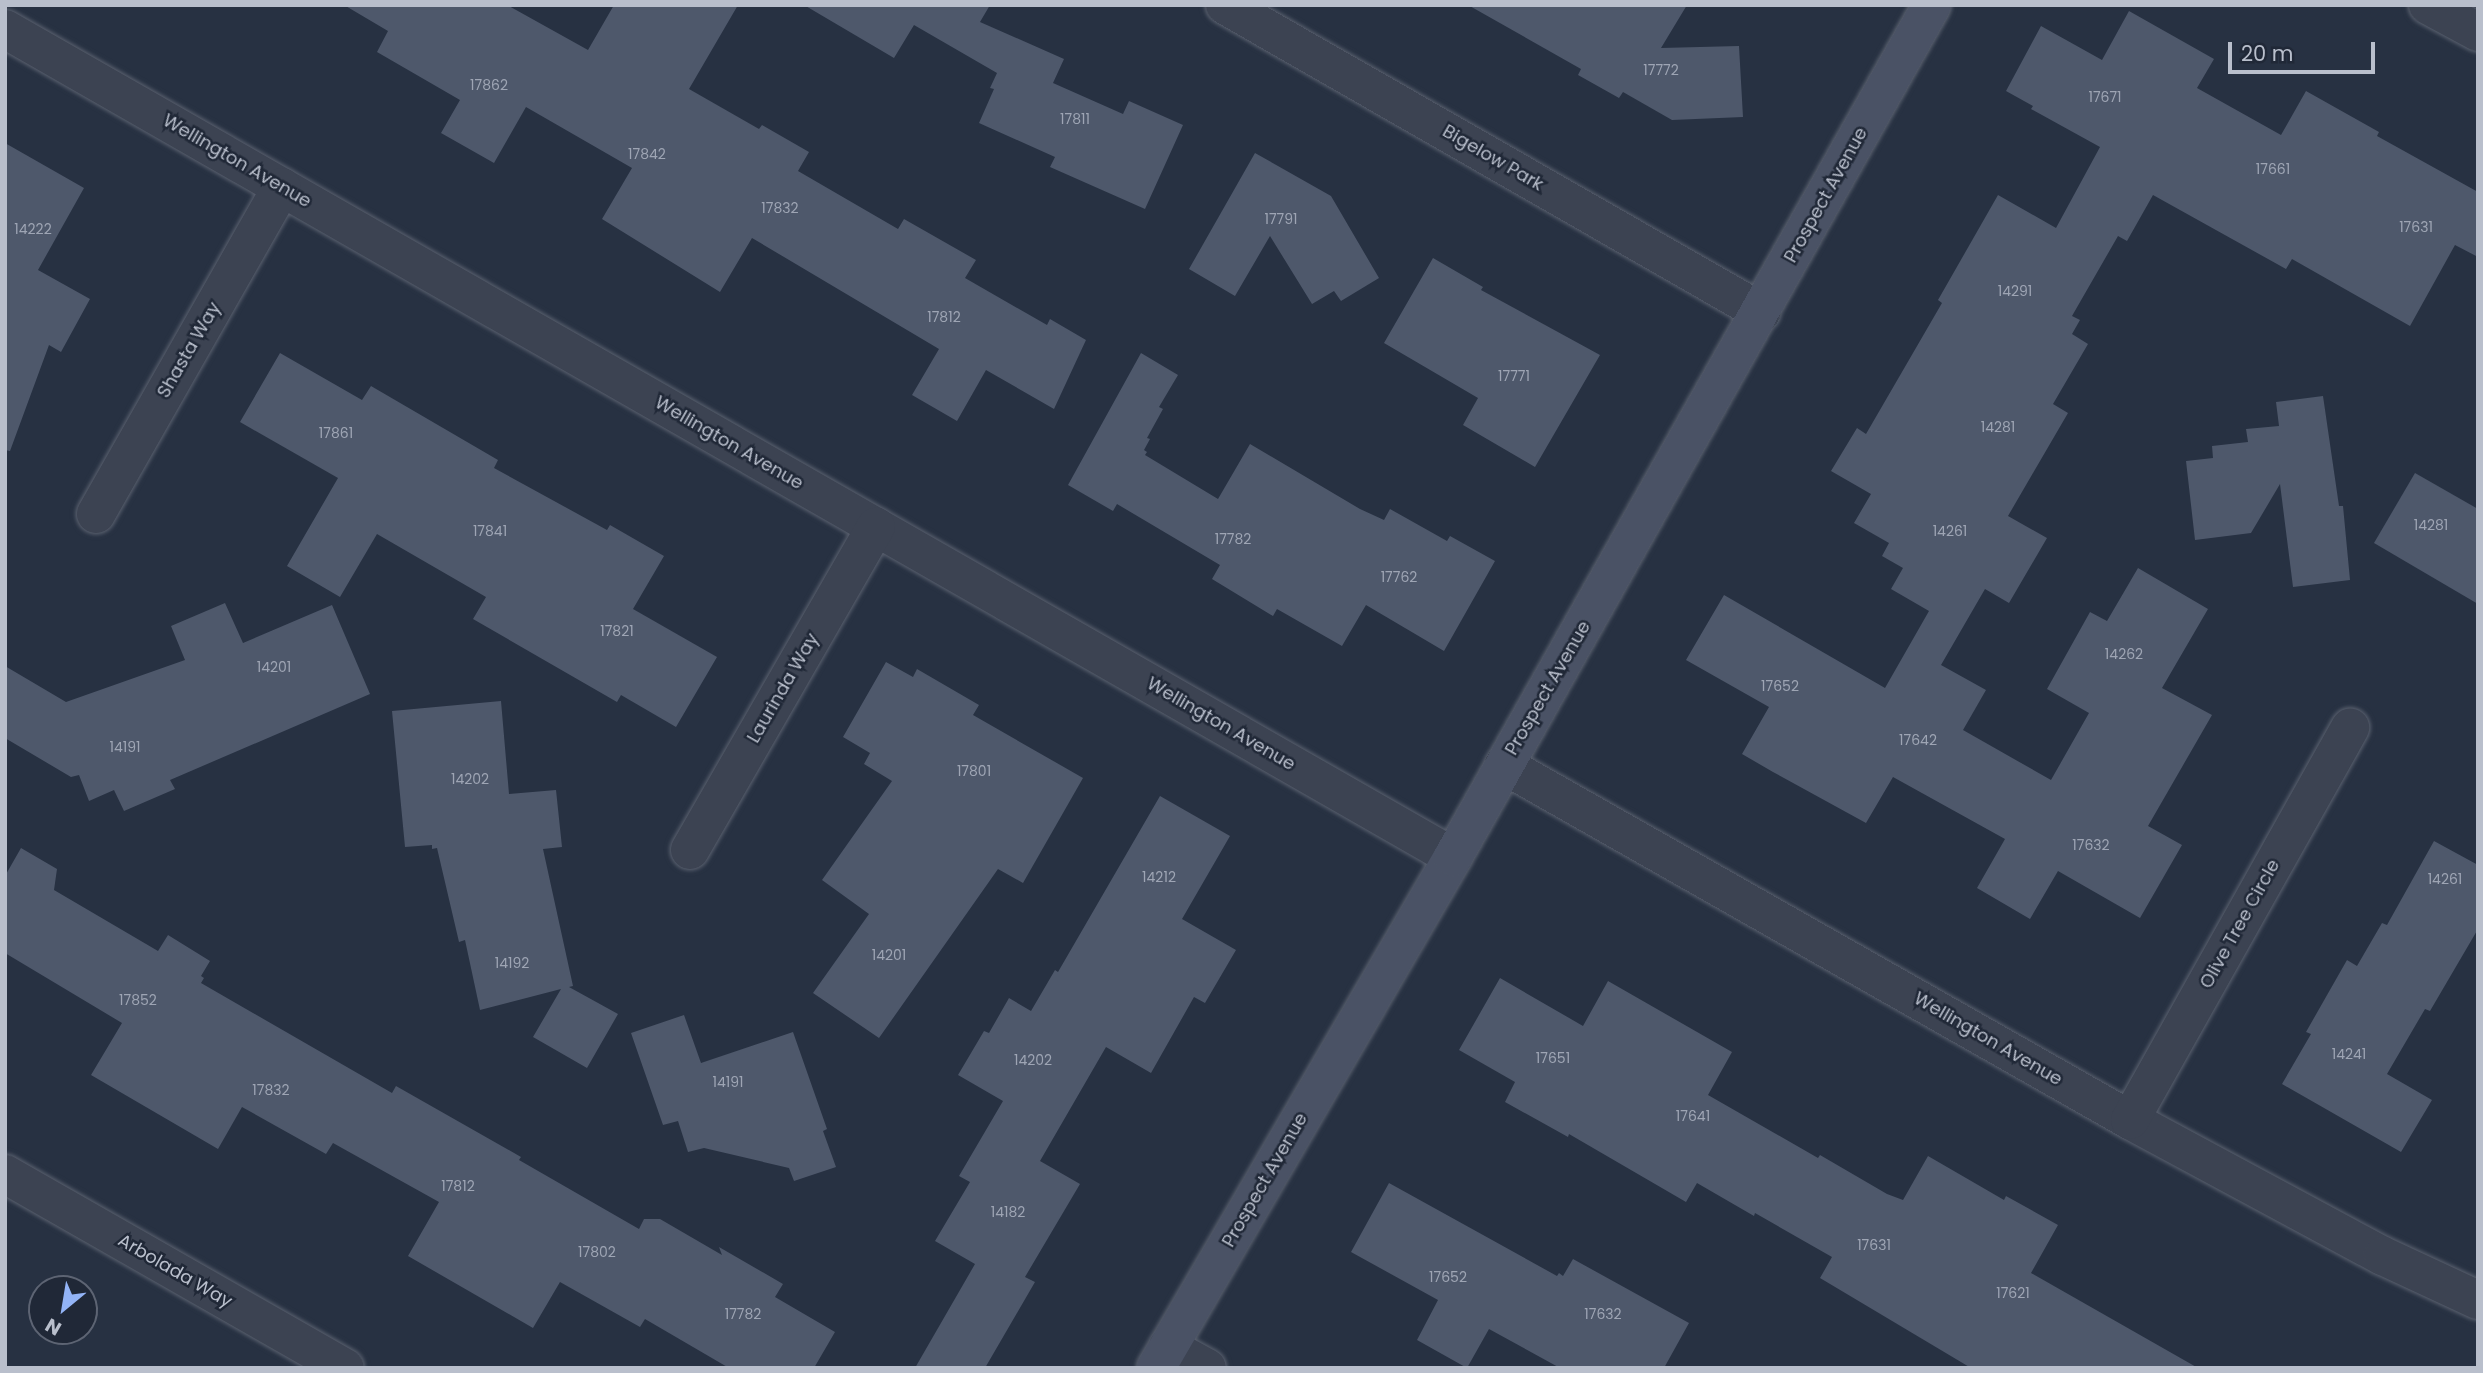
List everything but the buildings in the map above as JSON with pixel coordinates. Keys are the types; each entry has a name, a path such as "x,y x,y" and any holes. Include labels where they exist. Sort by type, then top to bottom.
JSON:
{"main road":[{"name":"Prospect Avenue","path":"1162,1357 1453,857 1932,5"}],"street":[{"name":"Bigelow Park","path":"1225,5 1761,312"},
{"path":"2428,5 2478,32"},
{"name":"Wellington Avenue","path":"5,29 1453,857"},
{"name":"Shasta Way","path":"96,514 282,187"},
{"name":"Laurinda Way","path":"690,850 876,527"},
{"name":"Olive Tree Circle","path":"2130,1120 2350,728"},
{"name":"Wellington Avenue","path":"1504,765 2130,1120 2383,1256 2478,1300"},
{"name":"Arbolada Way","path":"5,1174 345,1368"},
{"path":"1162,1357 1207,1368"}]}
